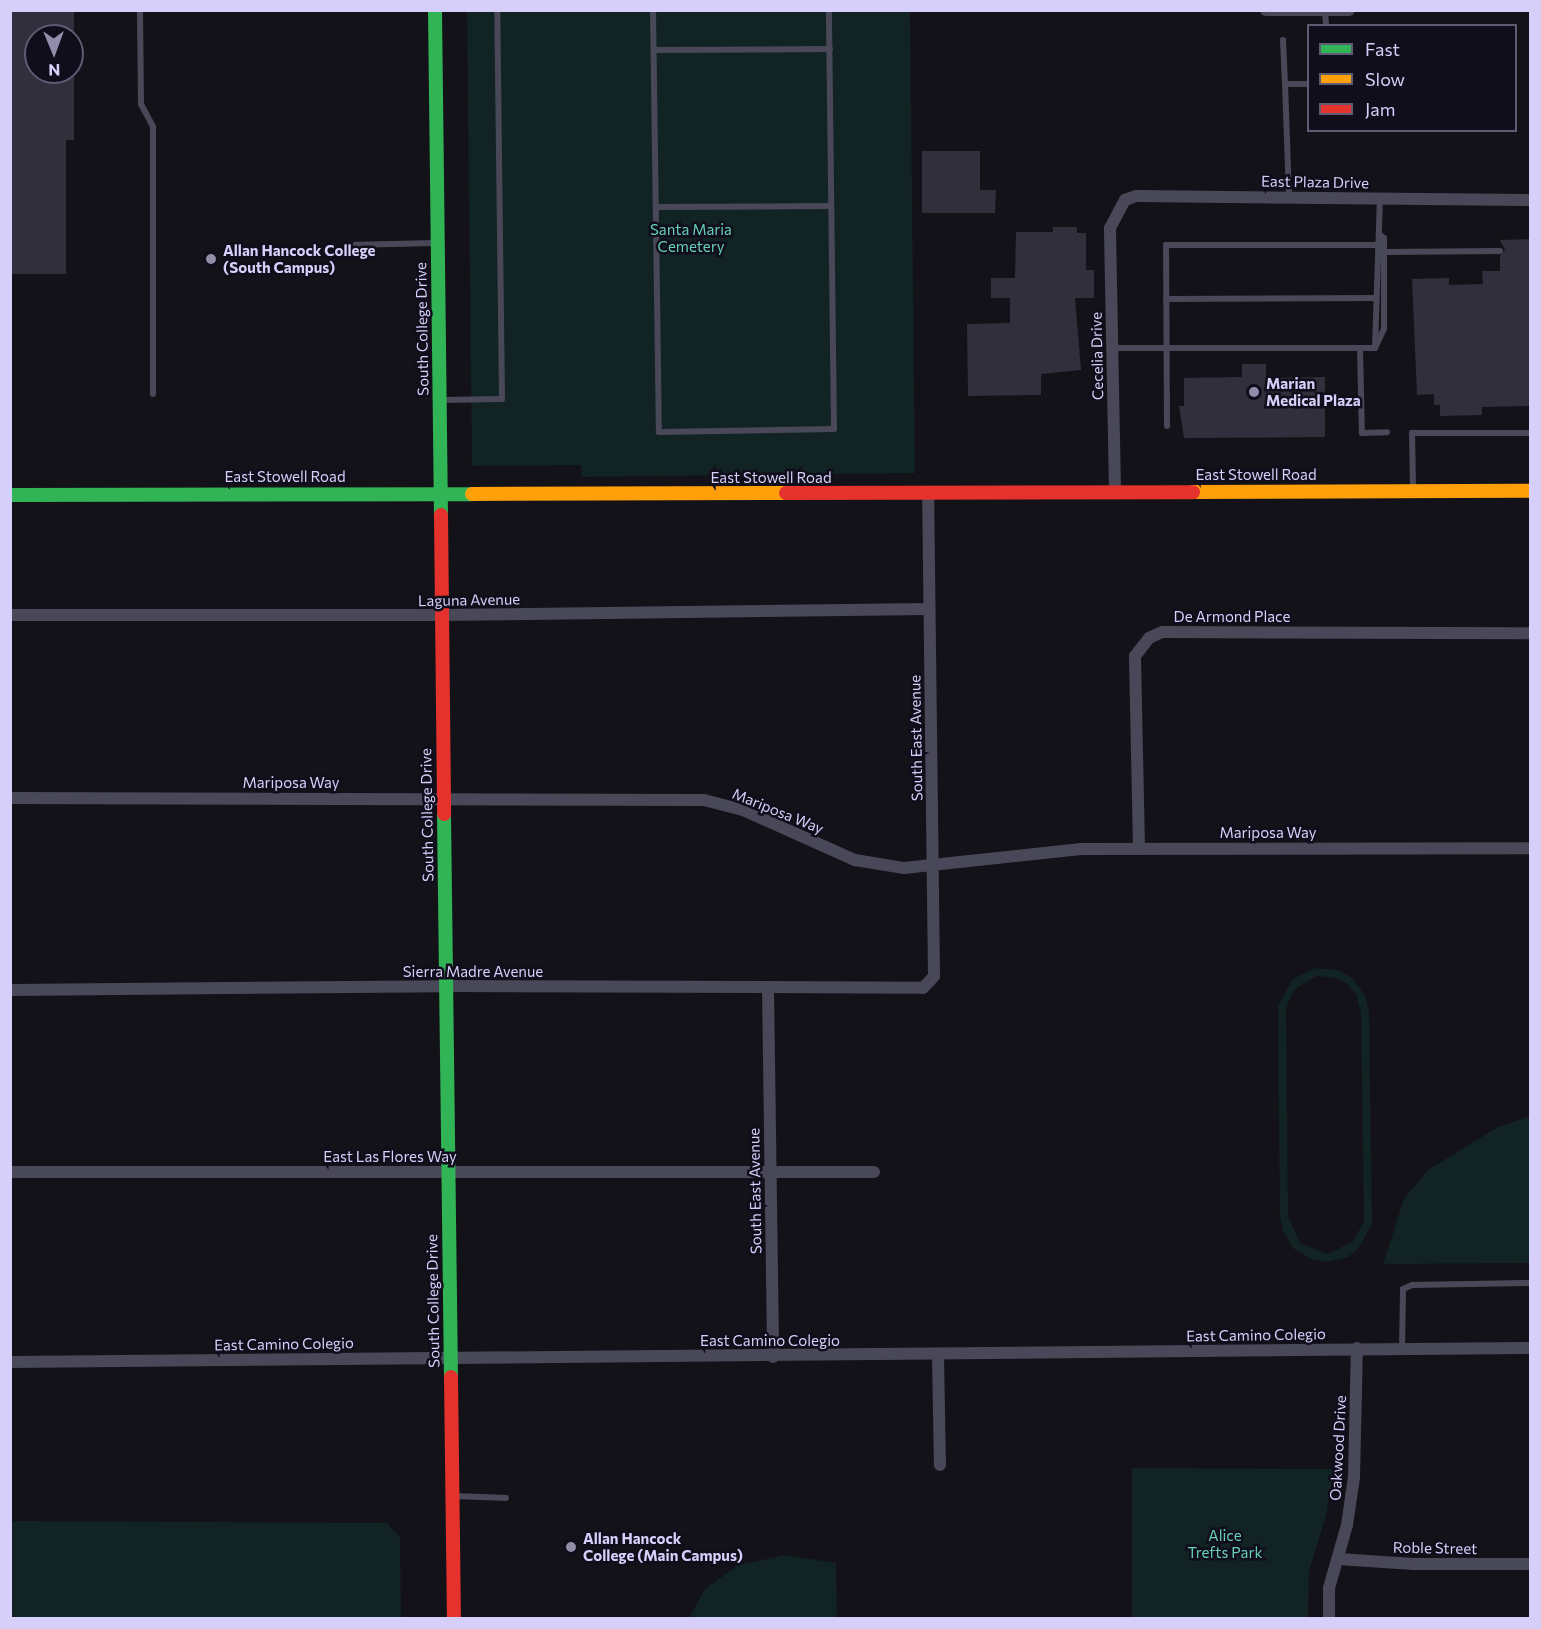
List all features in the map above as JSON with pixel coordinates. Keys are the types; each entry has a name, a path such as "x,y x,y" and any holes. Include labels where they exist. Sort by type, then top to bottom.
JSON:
{"street":[{"name":"South College Drive","path":"435,10 454,1618"},
{"path":"1266,10 1349,10"},
{"name":"East Plaza Drive","path":"1112,220 1125,200 1136,196 1530,200"},
{"name":"Cecelia Drive","path":"1112,220 1115,491"},
{"name":"East Stowell Road","path":"10,495 928,495 1115,491 1530,491"},
{"name":"South East Avenue","path":"928,495 933,981"},
{"name":"Laguna Avenue","path":"10,615 441,615 928,609"},
{"name":"De Armond Place","path":"1138,848 1136,656 1149,638 1162,632 1530,633"},
{"name":"Mariposa Way","path":"10,798 704,800 743,810 855,860 903,868 933,867 1020,855 1138,848 1530,848"},
{"name":"Sierra Madre Avenue","path":"10,990 446,986 923,988 933,981"},
{"name":"South East Avenue","path":"768,988 773,1357"},
{"name":"East Las Flores Way","path":"10,1172 874,1172"},
{"name":"East Camino Colegio","path":"10,1362 450,1357 773,1357 1357,1348 1530,1348"},
{"name":"Oakwood Drive","path":"1329,1618 1329,1588 1338,1559 1354,1477 1357,1348"},
{"path":"938,1355 940,1465"},
{"name":"Roble Street","path":"1338,1559 1414,1564 1530,1564"}],"lane":[{"path":"140,10 141,104 153,127 153,394"},
{"path":"439,400 502,399 497,10"},
{"path":"653,10 659,432 834,429 829,10"},
{"path":"1283,40 1288,197"},
{"path":"654,50 830,49"},
{"path":"1285,84 1307,84"},
{"path":"1375,348 1384,329 1384,248 1380,235 1380,198"},
{"path":"656,207 831,206"},
{"path":"1375,348 1376,245 1380,235"},
{"path":"349,245 437,243"},
{"path":"1167,426 1166,245 1376,245 1384,248 1500,250"},
{"path":"1166,299 1375,298"},
{"path":"1112,348 1375,348"},
{"path":"1360,348 1362,433 1388,432"},
{"path":"1413,491 1412,433 1530,433"},
{"path":"1402,1348 1403,1289 1412,1285 1530,1283"},
{"path":"452,1496 506,1498"}],"green space":[{"name":"Santa Maria Cemetery","path":"467,11 910,11 915,473 582,477 581,465 472,466"},
{"path":"1315,968 1338,970 1352,978 1366,997 1369,1013 1372,1223 1359,1248 1348,1257 1327,1262 1313,1260 1294,1249 1283,1231 1280,1217 1278,1006 1293,979","holes":["1316,976 1336,978 1347,984 1356,994 1361,1013 1364,1221 1353,1242 1327,1254 1300,1243 1288,1216 1286,1008 1294,990"]},
{"path":"1530,1116 1530,1263 1383,1264 1404,1199 1428,1170 1498,1127"},
{"name":"Alice Trefts Park","path":"1132,1468 1334,1469 1326,1516 1309,1571 1308,1618 1132,1618"},
{"path":"11,1521 387,1523 400,1537 401,1618 15,1618 11,1614"},
{"path":"785,1555 836,1563 837,1618 689,1618 705,1589 738,1565"}],"building":[{"path":"10,10 74,10 74,24 24,24 24,84 74,84 74,140 66,140 66,274 10,274"},
{"path":"922,151 980,151 980,190 996,190 995,213 922,213"},
{"path":"1053,227 1077,227 1077,233 1086,233 1086,270 1094,270 1094,298 1075,298 1081,370 1041,374 1041,395 968,396 967,324 1010,323 1010,298 991,298 991,278 1015,278 1016,232 1053,232"},
{"path":"1530,239 1530,406 1482,407 1482,415 1440,416 1440,405 1434,405 1434,394 1417,395 1412,279 1449,278 1449,285 1483,284 1482,271 1500,271 1500,256 1505,250 1500,240"},
{"name":"Marian Medical Plaza","path":"1242,364 1266,364 1266,378 1325,377 1325,437 1184,438 1179,406 1184,406 1184,378 1242,377"}],"traffic: fast":[{"path":"435,10 441,515"},
{"path":"10,495 472,494"},
{"path":"444,814 451,1377"}],"traffic: slow":[{"path":"1193,492 1530,491"},
{"path":"472,494 786,493"}],"traffic: jam":[{"path":"786,493 1193,492"},
{"path":"441,515 444,814"},
{"path":"451,1377 454,1618"}],"place":[{"name":"Allan Hancock College (South Campus)","path":"211,259"},
{"name":"Marian Medical Plaza","path":"1254,392"},
{"name":"Allan Hancock College (Main Campus)","path":"571,1547"}]}
